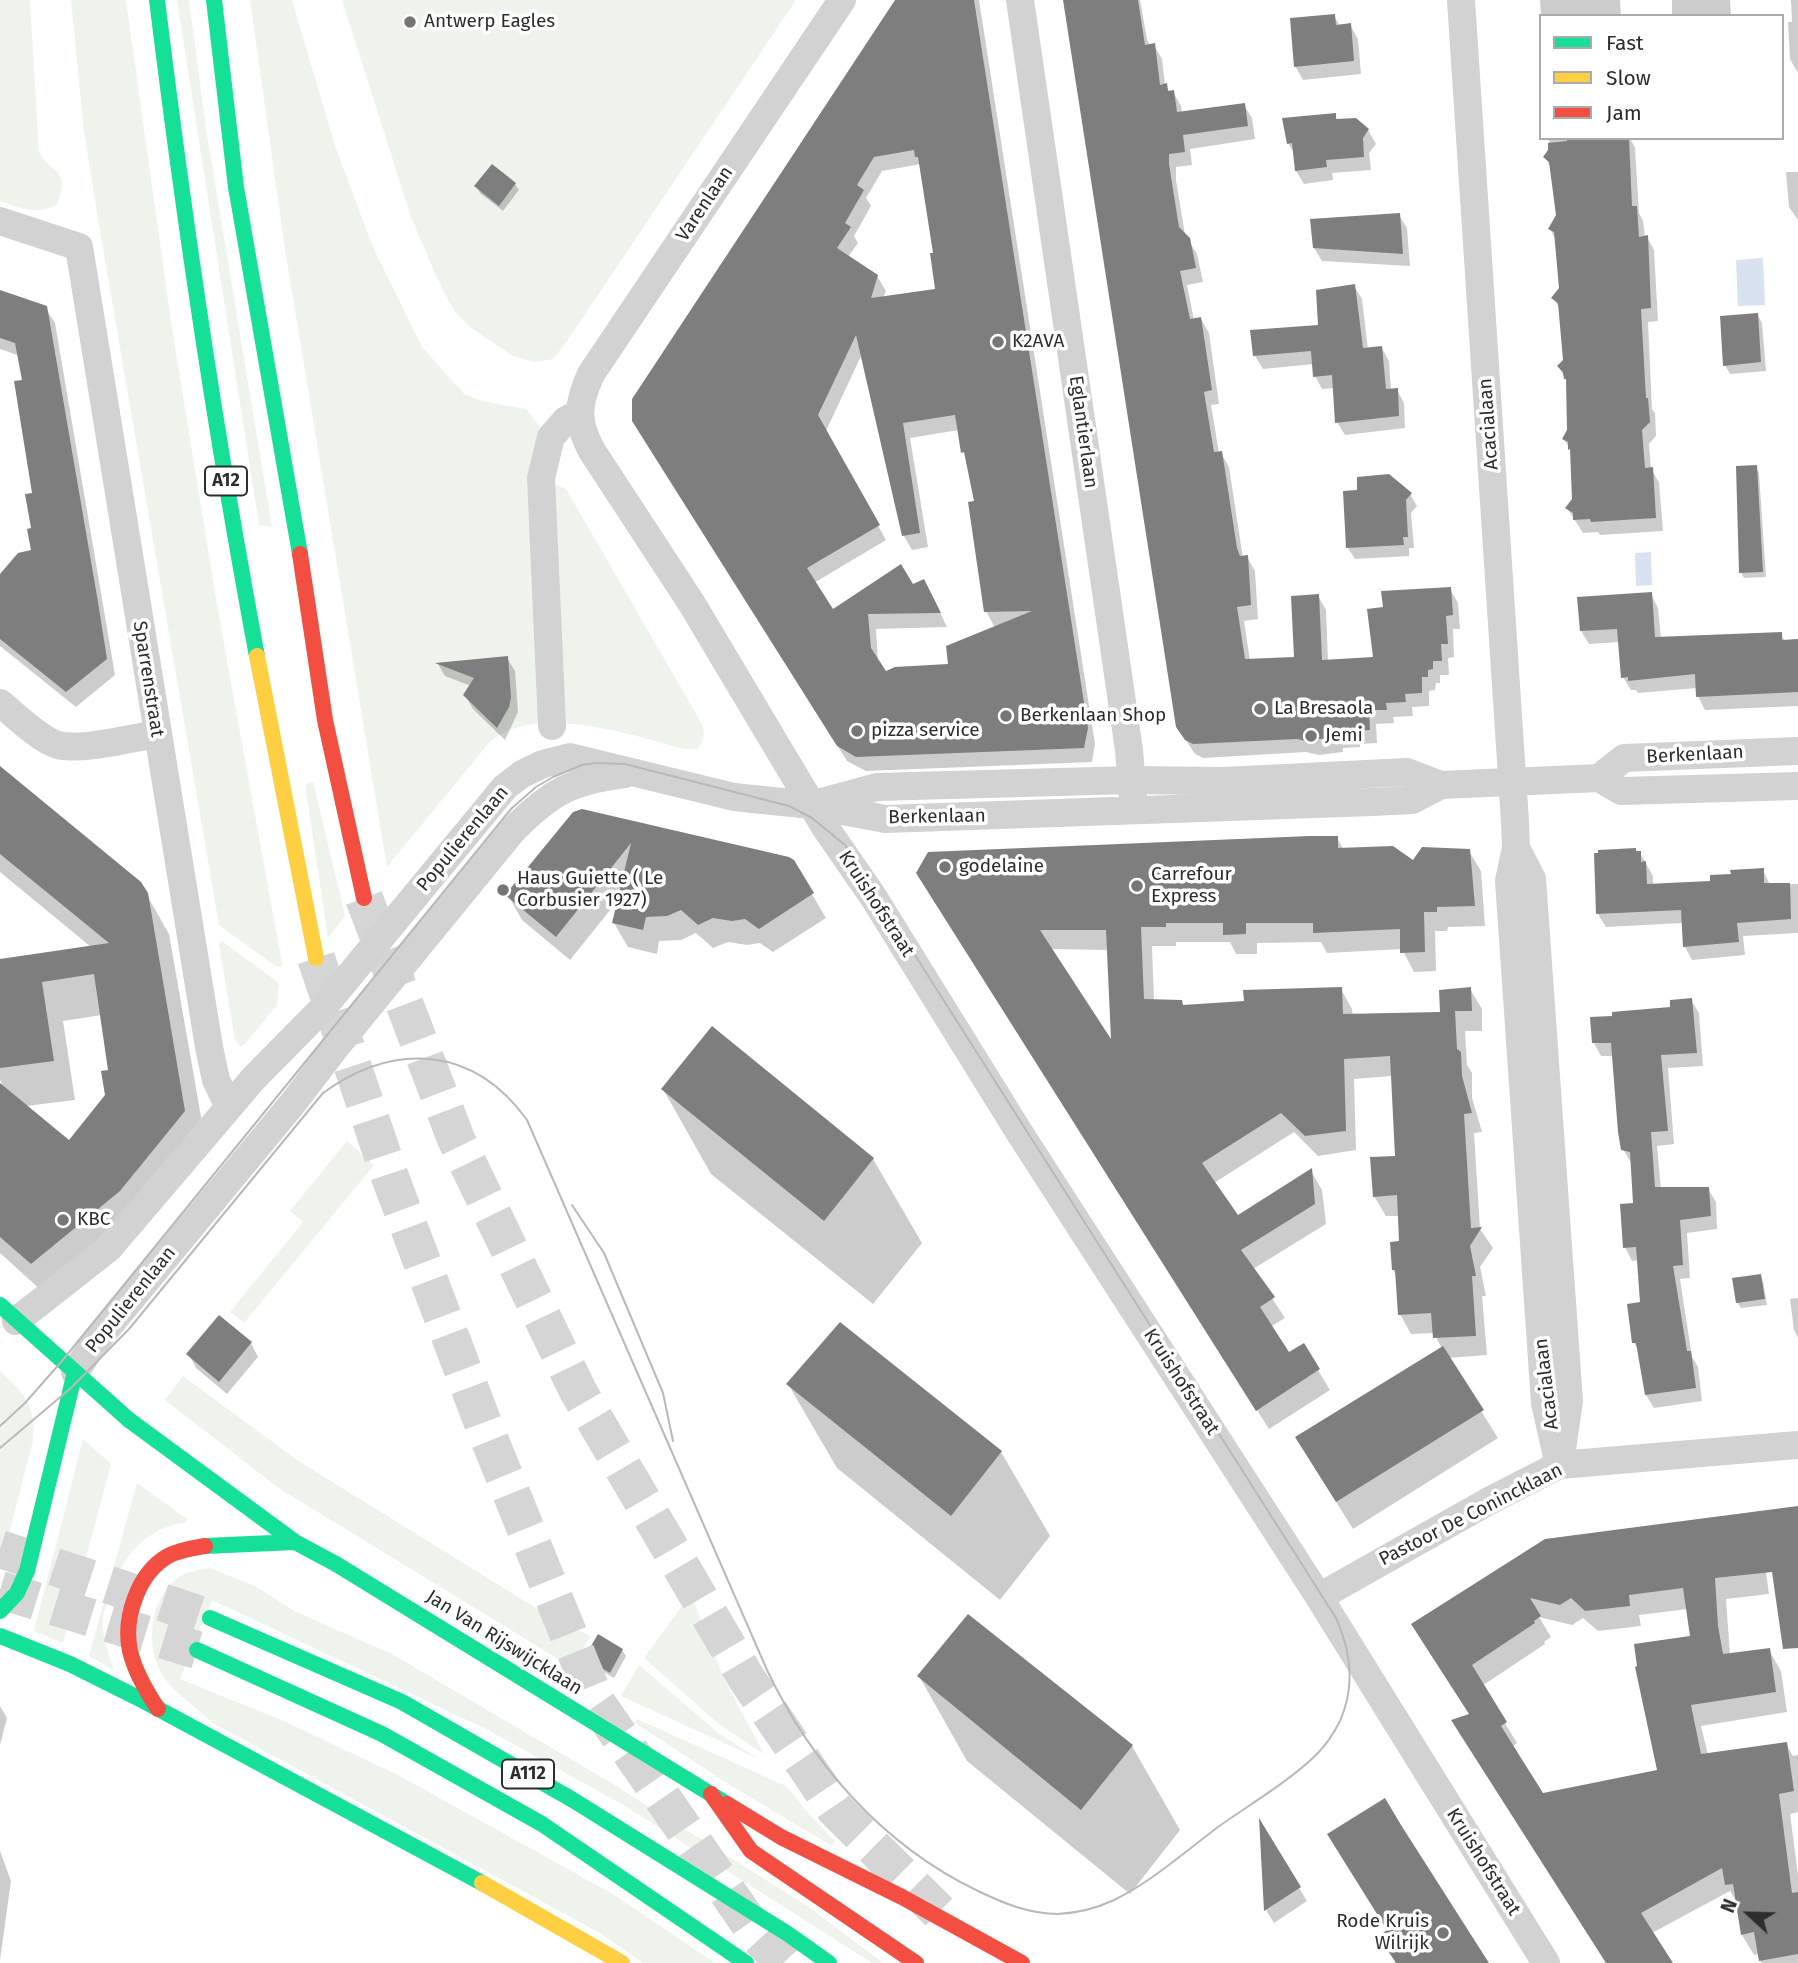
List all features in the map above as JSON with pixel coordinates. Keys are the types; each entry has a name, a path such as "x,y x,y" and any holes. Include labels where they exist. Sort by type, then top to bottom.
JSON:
{"main road":[{"name":"A12","path":"157,0 191,267 234,531 273,749 316,958"},
{"path":"214,0 236,187 294,515 325,720 364,898"},
{"name":"Jan Van Rijswijcklaan","path":"5,1315 129,1420 295,1542 336,1564 782,1837 902,1897 1022,1963"},
{"path":"0,1611 8,1606 19,1591 27,1571 75,1372"},
{"path":"158,1709 139,1681 130,1652 128,1619 134,1599 147,1575 169,1554 190,1548 295,1542"},
{"name":"A112","path":"210,1618 402,1702 573,1800 788,1934 829,1963"},
{"path":"0,1636 44,1652 158,1709 537,1913 594,1956 622,1963"},
{"name":"A112","path":"197,1650 382,1734 542,1824 746,1963"},
{"path":"711,1794 751,1851 916,1963"}],"street":[{"name":"Varenlaan","path":"579,413 582,393 591,374 842,0"},
{"name":"Eglantierlaan","path":"1020,0 1132,780"},
{"name":"Acacialaan","path":"1461,0 1513,782 1516,848 1509,881 1545,1403 1559,1465"},
{"name":"Sparrenstraat","path":"0,221 79,247 209,1047 216,1080 229,1107"},
{"path":"552,726 541,478 551,437 566,420 579,413"},
{"name":"Kruishofstraat","path":"579,413 583,433 592,451 692,604 811,805 874,898 1019,1132 1319,1597 1546,1963"},
{"path":"0,703 41,736 57,745 77,747 157,734"},
{"name":"Berkenlaan","path":"1599,778 1624,758 1798,751"},
{"name":"Populierenlaan","path":"5,1315 109,1248 229,1107 321,1010 505,787 542,764 570,757 631,774"},
{"name":"Berkenlaan","path":"811,805 877,787 1132,780 1223,781 1407,772 1441,785 1599,778 1621,790 1798,786"},
{"path":"631,774 734,797 811,805"},
{"name":"Populierenlaan","path":"75,1372 93,1346 514,829 556,792 577,782 631,774"},
{"path":"1132,780 1134,810"},
{"name":"Berkenlaan","path":"811,805 884,819 1412,800 1441,785"},
{"name":"Pastoor De Conincklaan","path":"1319,1597 1559,1465 1798,1445"}],"shaded area":[{"path":"0,0 30,0 39,151 43,159 61,177 62,183 57,204 42,210 28,210 0,201"},
{"path":"71,0 126,0 171,322 217,605 281,967 275,966 219,925 84,132"},
{"path":"177,0 189,0 206,129 272,527 259,525"},
{"path":"250,0 292,0 335,146 372,245 422,347 464,394 482,401 526,409 539,425 538,443 526,490 557,485 566,489 704,731 703,740 697,749 684,749 583,725 530,725 507,731 488,744 387,867 286,256"},
{"path":"342,0 796,0 565,344 553,359 535,362 513,356 470,327 455,312 442,289 411,217"},
{"path":"1763,258 1765,305 1738,306 1736,260"},
{"path":"1651,552 1652,585 1636,586 1635,553"},
{"path":"313,781 345,916 328,938 305,785"},
{"path":"222,941 279,983 277,1005 244,1045 240,1046 235,1040 219,944"},
{"path":"347,1141 374,1165 244,1323 230,1312 303,1222 290,1211"},
{"path":"0,1371 27,1401 33,1418 33,1441 0,1568"},
{"path":"183,1376 297,1460 544,1613 590,1636 573,1668 280,1489 165,1400"},
{"path":"83,1439 111,1464 63,1643 34,1631"},
{"path":"137,1483 187,1519 186,1522 146,1538 136,1547 121,1569 103,1617 104,1637 114,1670 89,1656"},
{"path":"210,1568 255,1586 294,1611 392,1654 608,1781 809,1907 883,1963 872,1963 625,1806 486,1729 212,1600 180,1679 286,1722 398,1775 613,1894 715,1963 643,1963 600,1933 213,1723 165,1679 154,1655 152,1641 155,1614 166,1590 183,1575"},
{"path":"691,1594 724,1679 764,1754 720,1725 644,1658"},
{"path":"639,1665 717,1732 759,1759 621,1696"},
{"path":"637,1719 786,1786 835,1841 832,1846 730,1785 635,1723"}],"building":[{"path":"895,0 974,0 1088,728 1084,748 856,757 837,746 632,421 632,399","holes":["914,150 915,157 918,157 933,253 930,253 935,289 871,298 878,275 837,248 851,227 845,223 864,190 857,185 874,157","856,335 902,536 920,533 903,423 955,415 961,453 964,452 974,501 968,502 984,612 1032,611 946,646 948,664 895,667 886,671 871,648 868,614 941,613 924,579 913,584 901,564 833,609 807,568 880,525 818,415"]},
{"path":"1063,0 1138,0 1145,45 1155,43 1160,85 1167,83 1168,91 1174,90 1177,112 1245,103 1248,126 1183,135 1185,152 1169,154 1169,164 1179,227 1190,238 1196,268 1180,271 1190,319 1201,317 1212,390 1204,392 1214,452 1222,451 1237,548 1240,556 1248,555 1251,605 1237,607 1245,659 1294,657 1291,596 1319,594 1322,660 1373,657 1367,609 1383,607 1381,591 1451,587 1453,615 1446,616 1448,644 1441,644 1442,661 1433,661 1433,669 1428,670 1428,677 1422,677 1422,693 1405,694 1406,702 1386,703 1387,710 1369,710 1370,730 1336,734 1336,738 1310,742 1297,739 1193,744 1185,740 1176,727"},
{"path":"1335,14 1336,25 1351,23 1354,61 1294,67 1290,18"},
{"path":"1336,113 1336,119 1356,118 1369,129 1363,138 1364,157 1326,160 1327,167 1295,171 1292,143 1287,144 1282,118"},
{"path":"1629,140 1632,206 1637,206 1639,237 1648,235 1651,308 1641,309 1650,422 1642,430 1645,468 1653,467 1656,518 1591,522 1590,519 1573,520 1573,513 1565,508 1572,499 1570,449 1568,450 1568,442 1562,439 1567,430 1566,379 1557,366 1563,360 1558,303 1551,298 1559,288 1554,232 1548,229 1556,215 1549,162 1543,157 1548,150 1548,143"},
{"path":"492,164 516,183 499,206 474,186"},
{"path":"1400,213 1403,254 1313,248 1310,219"},
{"path":"1355,284 1363,348 1382,346 1386,389 1398,388 1399,416 1335,423 1332,375 1313,377 1311,351 1253,356 1250,330 1318,325 1316,290"},
{"path":"0,290 47,306 98,602 107,659 66,692 0,639 0,574 18,553 31,550 27,529 31,528 25,494 32,493 14,381 22,380 15,343 0,338"},
{"path":"1758,313 1761,362 1723,366 1720,316"},
{"path":"1757,465 1763,572 1739,573 1736,466"},
{"path":"1389,474 1412,493 1406,500 1408,537 1403,537 1404,545 1346,548 1343,491 1357,490 1357,477"},
{"path":"1652,592 1655,637 1782,632 1782,640 1798,639 1798,692 1696,697 1695,674 1628,681 1628,677 1621,678 1617,629 1580,631 1577,597"},
{"path":"508,656 511,697 509,707 497,728 463,695 474,678 435,663"},
{"path":"0,766 141,882 148,893 185,1111 120,1191 31,1264 0,1237 0,1083 69,1140 105,1095 101,1071 108,1070 94,974 42,982 54,1061 0,1068 0,959 109,943 0,854"},
{"path":"582,809 789,857 794,860 814,893 759,929 745,919 732,921 713,918 698,925 681,910 667,916 646,917 643,930 612,923 631,843 556,937 505,895 573,812"},
{"path":"1310,836 1338,836 1338,848 1393,846 1413,860 1422,847 1470,849 1475,906 1437,907 1437,912 1424,912 1425,952 1400,953 1400,929 1313,933 1313,923 1246,923 1246,934 1223,935 1223,923 1166,923 1166,927 1141,927 1144,999 1182,1000 1183,1005 1244,1001 1243,990 1342,987 1343,1014 1440,1012 1439,990 1471,987 1472,1011 1455,1011 1457,1049 1461,1052 1462,1076 1472,1113 1464,1114 1471,1228 1482,1227 1470,1246 1476,1276 1472,1276 1476,1336 1433,1338 1431,1313 1398,1315 1390,1242 1399,1241 1397,1195 1373,1197 1370,1157 1395,1156 1390,1056 1344,1059 1346,1131 1305,1136 1281,1113 1202,1163 1238,1215 1312,1168 1315,1204 1241,1250 1275,1297 1260,1307 1289,1352 1304,1343 1320,1369 1256,1411 916,873 928,852","holes":["1040,930 1106,930 1111,1039"]},
{"path":"1636,848 1636,851 1641,851 1641,862 1646,861 1647,884 1710,881 1710,875 1731,874 1730,870 1764,868 1764,883 1790,883 1791,919 1737,923 1739,942 1683,947 1681,910 1596,914 1594,853 1598,853 1598,850"},
{"path":"1692,998 1697,1053 1661,1055 1668,1131 1651,1132 1655,1187 1709,1187 1711,1216 1680,1220 1683,1265 1673,1266 1696,1388 1645,1395 1636,1343 1632,1343 1627,1304 1640,1302 1636,1247 1623,1248 1620,1204 1633,1203 1630,1152 1621,1150 1611,1043 1592,1043 1590,1017 1612,1016 1612,1012 1670,1007 1670,1000"},
{"path":"712,1026 874,1158 824,1221 661,1089"},
{"path":"1761,1274 1765,1299 1736,1303 1732,1278"},
{"path":"219,1315 252,1342 219,1382 186,1354"},
{"path":"840,1322 1002,1451 951,1516 786,1384"},
{"path":"1443,1346 1484,1410 1336,1502 1295,1437"},
{"path":"1798,1506 1798,1648 1783,1649 1772,1572 1715,1578 1723,1654 1770,1648 1776,1692 1691,1705 1701,1754 1787,1742 1794,1791 1779,1794 1792,1893 1798,1892 1798,1954 1759,1961 1754,1932 1741,1935 1733,1884 1725,1885 1722,1868 1641,1913 1673,1963 1606,1963 1451,1720 1469,1714 1411,1624 1545,1539","holes":["1683,1588 1690,1636 1634,1644 1635,1667 1657,1770 1543,1793 1501,1726 1507,1722 1472,1665 1535,1623 1541,1616 1530,1598 1560,1605 1571,1598 1585,1611 1630,1606 1629,1595"]},
{"path":"968,1614 1133,1745 1081,1810 917,1676"},
{"path":"598,1634 623,1649 610,1673 584,1658"},
{"path":"1385,1798 1489,1963 1396,1963 1378,1936 1387,1930 1327,1834"},
{"path":"1259,1818 1301,1887 1264,1911"}],"tunnel":[{"path":"364,898 456,1139 578,1391 745,1676 835,1809 939,1912"},
{"path":"316,958 390,1177 484,1426 596,1702 756,1933 783,1963"},
{"path":"0,1549 210,1618"},
{"path":"0,1590 197,1650"}],"tram line":[{"path":"0,1426 25,1403 62,1361 511,809 536,787 582,765 625,764 789,806 812,818 845,845 1336,1618 1348,1656 1348,1695 1335,1730 1323,1748 1305,1765 1154,1876 1128,1893 1101,1905 1058,1914 1016,1907 978,1891 911,1850 881,1826 853,1798 805,1738 785,1705 767,1670 527,1120 506,1095 483,1077 458,1065 432,1059 405,1059 377,1065 350,1076 323,1093 129,1329 71,1388 0,1448"},
{"path":"572,1205 604,1253 663,1393 673,1441"}],"traffic: fast":[{"path":"157,0 202,329 257,656"},
{"path":"214,0 236,187 300,554"},
{"path":"0,1305 129,1420 295,1542 336,1564 727,1804"},
{"path":"0,1611 17,1593 27,1571 75,1372"},
{"path":"205,1546 295,1542"},
{"path":"210,1618 402,1702 573,1800 788,1934 829,1963"},
{"path":"0,1636 70,1664 138,1698 482,1883"},
{"path":"197,1650 382,1734 542,1824 746,1963"}],"traffic: slow":[{"path":"257,656 316,958"},
{"path":"482,1883 622,1963"}],"traffic: jam":[{"path":"300,554 325,720 364,898"},
{"path":"158,1709 141,1681 130,1651 128,1638 131,1611 141,1585 157,1564 177,1552 205,1546"},
{"path":"711,1794 751,1851 916,1963"},
{"path":"727,1804 781,1837 902,1897 1022,1963"}],"place":[{"name":"Antwerp Eagles","path":"410,22"},
{"name":"K2AVA","path":"998,342"},
{"name":"La Bresaola","path":"1260,709"},
{"name":"Berkenlaan Shop","path":"1006,716"},
{"name":"pizza service","path":"857,731"},
{"name":"Jemi","path":"1311,736"},
{"name":"godelaine","path":"945,867"},
{"name":"Carrefour Express","path":"1137,886"},
{"name":"Haus Guiette ( Le Corbusier 1927)","path":"503,890"},
{"name":"KBC","path":"63,1220"},
{"name":"Rode Kruis Wilrijk","path":"1443,1933"}]}
